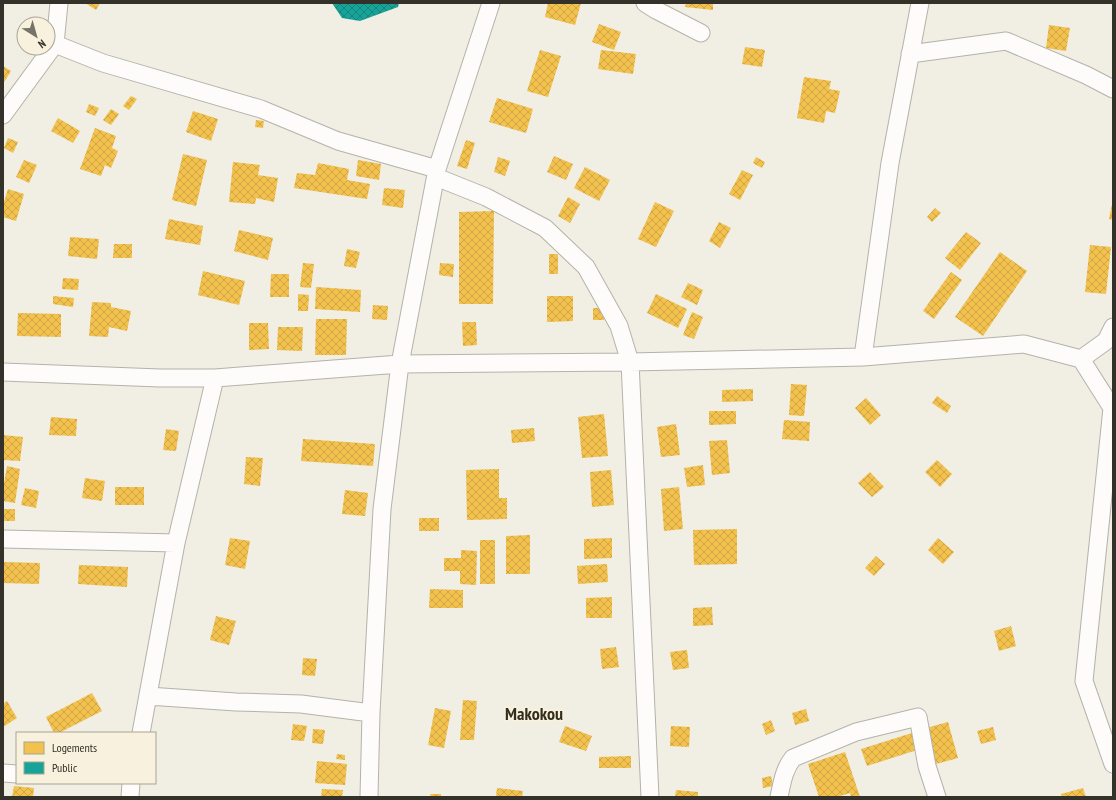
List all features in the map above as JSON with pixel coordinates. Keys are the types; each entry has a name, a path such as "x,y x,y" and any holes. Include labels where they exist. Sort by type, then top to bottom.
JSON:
{"street":[{"path":"56,34 59,3"},
{"path":"370,797 371,713 382,509 400,364 437,173 491,3"},
{"path":"645,3 701,33"},
{"path":"863,357 890,163 920,3"},
{"path":"910,54 1006,41 1086,75 1113,89"},
{"path":"56,44 103,63 261,109 338,141 437,173 545,228 586,267 620,326 630,362 650,797"},
{"path":"3,115 46,56"},
{"path":"1081,359 1106,341 1113,327"},
{"path":"3,372 160,378 215,378 400,364 630,362 863,357 1024,344 1081,359 1112,408 1084,681 1113,764"},
{"path":"141,732 176,543 215,378"},
{"path":"3,540 176,543"},
{"path":"148,696 236,702 301,704 371,713"},
{"path":"779,797 788,764 793,758 856,732 918,717 927,766 937,797"},
{"path":"3,773 16,774"},
{"path":"130,797 131,784"}],"building: Logements":[{"path":"85,3 100,3 96,10"},
{"path":"548,3 581,3 575,25 545,17"},
{"path":"686,3 713,3 713,10 685,7"},
{"path":"599,24 621,32 614,50 592,42"},
{"path":"1049,25 1070,28 1066,51 1046,48"},
{"path":"745,47 765,50 762,67 742,64"},
{"path":"540,50 561,56 548,97 527,91"},
{"path":"601,50 636,54 633,74 598,69"},
{"path":"3,66 11,71 3,84"},
{"path":"804,77 831,81 829,89 840,91 835,113 826,111 824,123 797,118"},
{"path":"131,96 137,99 129,110 123,106"},
{"path":"497,98 533,109 526,133 489,122"},
{"path":"89,104 99,108 95,116 86,112"},
{"path":"111,109 119,114 111,125 103,120"},
{"path":"193,111 218,119 211,141 186,132"},
{"path":"58,118 80,131 73,143 51,131"},
{"path":"256,120 264,121 263,128 255,127"},
{"path":"95,128 116,136 112,148 118,151 111,168 105,165 101,176 80,169"},
{"path":"8,138 18,142 13,153 4,148"},
{"path":"466,140 475,143 467,169 457,166"},
{"path":"183,154 207,160 196,206 172,200"},
{"path":"554,156 573,164 566,180 547,172"},
{"path":"498,157 510,161 505,176 494,172"},
{"path":"756,157 765,162 762,168 753,163"},
{"path":"24,160 37,165 29,183 16,177"},
{"path":"358,160 381,164 379,180 356,176"},
{"path":"233,162 260,165 258,175 278,178 274,202 256,198 255,204 229,202"},
{"path":"318,163 349,169 347,180 370,184 367,199 294,188 297,173 315,175"},
{"path":"585,167 610,180 599,201 574,188"},
{"path":"742,170 753,175 740,200 729,194"},
{"path":"384,188 405,190 403,208 382,205"},
{"path":"8,189 24,194 16,221 3,217 3,205"},
{"path":"568,197 580,204 570,223 558,216"},
{"path":"655,202 674,211 656,247 638,239"},
{"path":"1113,204 1113,220 1109,219"},
{"path":"935,208 941,213 932,222 927,217"},
{"path":"494,211 493,304 459,304 459,212"},
{"path":"169,219 203,226 200,245 165,239"},
{"path":"719,222 731,228 720,248 709,241"},
{"path":"239,230 273,238 268,260 234,251"},
{"path":"966,232 981,243 960,270 945,258"},
{"path":"70,237 99,239 97,259 68,256"},
{"path":"114,244 132,244 132,258 113,258"},
{"path":"1090,245 1111,247 1106,294 1085,292"},
{"path":"347,249 360,252 356,268 344,266"},
{"path":"1000,252 1027,271 983,336 955,317"},
{"path":"549,254 558,254 558,274 549,274"},
{"path":"303,263 314,264 311,288 300,287"},
{"path":"440,263 454,264 453,277 439,275"},
{"path":"203,271 245,281 239,305 198,295"},
{"path":"951,272 962,280 934,319 923,311"},
{"path":"271,274 289,274 289,297 270,297"},
{"path":"63,278 79,279 78,290 62,289"},
{"path":"688,283 703,290 697,305 681,297"},
{"path":"316,287 361,290 360,312 315,309"},
{"path":"298,294 309,295 308,311 298,311"},
{"path":"656,294 687,309 678,328 647,313"},
{"path":"53,296 74,298 73,307 53,304"},
{"path":"547,296 573,296 573,321 547,322"},
{"path":"92,302 111,303 111,307 131,311 127,331 109,327 108,337 89,336"},
{"path":"373,305 388,306 387,320 372,319"},
{"path":"593,308 604,308 604,320 593,320"},
{"path":"692,312 703,317 694,339 683,335"},
{"path":"18,313 61,314 61,337 17,336"},
{"path":"316,319 347,319 346,355 315,355"},
{"path":"462,322 476,322 477,345 463,346"},
{"path":"249,323 268,323 269,349 249,350"},
{"path":"278,327 303,327 302,351 277,350"},
{"path":"791,384 807,385 804,416 789,415"},
{"path":"753,389 753,401 722,402 722,390"},
{"path":"937,396 951,406 947,413 932,403"},
{"path":"866,398 881,415 870,425 855,408"},
{"path":"709,411 736,411 736,424 709,425"},
{"path":"604,414 608,456 582,458 578,417"},
{"path":"51,417 77,419 76,436 49,435"},
{"path":"784,420 810,422 809,441 782,439"},
{"path":"676,424 680,455 661,457 657,427"},
{"path":"534,428 535,441 512,443 511,430"},
{"path":"166,429 179,431 176,451 163,450"},
{"path":"3,435 23,437 20,461 3,460"},
{"path":"303,439 375,444 373,466 301,461"},
{"path":"727,440 730,473 712,475 709,441"},
{"path":"246,457 263,458 260,486 244,484"},
{"path":"937,460 952,474 940,487 925,472"},
{"path":"703,465 705,485 687,487 684,468"},
{"path":"7,466 20,469 15,503 3,501 3,489"},
{"path":"499,469 499,498 507,498 507,519 467,520 466,470"},
{"path":"611,470 614,505 592,507 590,472"},
{"path":"870,472 884,487 872,497 858,483"},
{"path":"85,478 105,481 102,501 82,498"},
{"path":"115,487 144,487 144,505 115,505"},
{"path":"679,487 683,529 664,531 661,489"},
{"path":"25,488 39,491 36,508 21,505"},
{"path":"345,490 368,493 365,516 342,514"},
{"path":"3,509 15,509 15,521 3,521"},
{"path":"419,518 439,518 439,531 419,531"},
{"path":"737,529 737,564 694,565 693,530"},
{"path":"530,535 530,574 506,574 506,536"},
{"path":"230,538 250,541 245,569 225,565"},
{"path":"612,538 612,558 584,559 584,539"},
{"path":"938,538 954,552 943,564 928,550"},
{"path":"480,540 495,540 495,584 480,584"},
{"path":"461,550 477,551 476,585 460,584 460,571 444,571 444,558 461,558"},
{"path":"876,556 885,564 874,576 865,568"},
{"path":"3,562 40,563 39,584 3,583"},
{"path":"607,564 608,582 578,584 577,566"},
{"path":"79,565 128,567 127,587 78,584"},
{"path":"430,589 463,590 463,608 429,608"},
{"path":"612,597 612,618 586,618 586,598"},
{"path":"712,607 713,625 693,626 693,608"},
{"path":"216,616 236,621 229,645 210,640"},
{"path":"1011,626 1016,646 999,651 994,631"},
{"path":"616,647 619,667 602,669 600,649"},
{"path":"687,650 689,668 673,670 670,652"},
{"path":"303,658 317,659 315,676 302,675"},
{"path":"92,693 102,711 61,732 54,732 46,717"},
{"path":"463,700 477,701 474,740 460,740"},
{"path":"7,701 17,718 3,727 3,704"},
{"path":"435,708 451,711 444,748 428,745"},
{"path":"806,709 809,721 795,725 792,713"},
{"path":"771,720 775,731 766,735 762,724"},
{"path":"948,722 958,758 936,764 926,728"},
{"path":"293,724 307,726 304,741 291,740"},
{"path":"565,726 592,736 586,751 559,742"},
{"path":"671,726 690,727 689,747 670,746"},
{"path":"993,727 996,740 981,744 977,731"},
{"path":"313,729 325,730 323,744 312,743"},
{"path":"912,733 917,750 867,766 861,749"},
{"path":"845,752 860,797 851,797 850,793 837,797 819,797 808,764"},
{"path":"337,754 345,755 345,760 336,759"},
{"path":"631,756 631,768 599,768 599,757"},
{"path":"317,761 347,764 345,785 315,783"},
{"path":"771,776 773,786 763,788 762,778"},
{"path":"14,786 34,788 33,797 12,797"},
{"path":"497,788 523,791 522,797 496,797"},
{"path":"1083,788 1086,797 1062,797 1061,794"},
{"path":"322,789 343,790 342,797 321,797"},
{"path":"676,790 698,792 698,797 675,797"},
{"path":"430,794 441,794 441,797 431,797"}],"building: Public":[{"path":"332,3 399,3 398,7 360,21 342,18"}],"district":[{"name":"Makokou","path":"534,713"}]}
